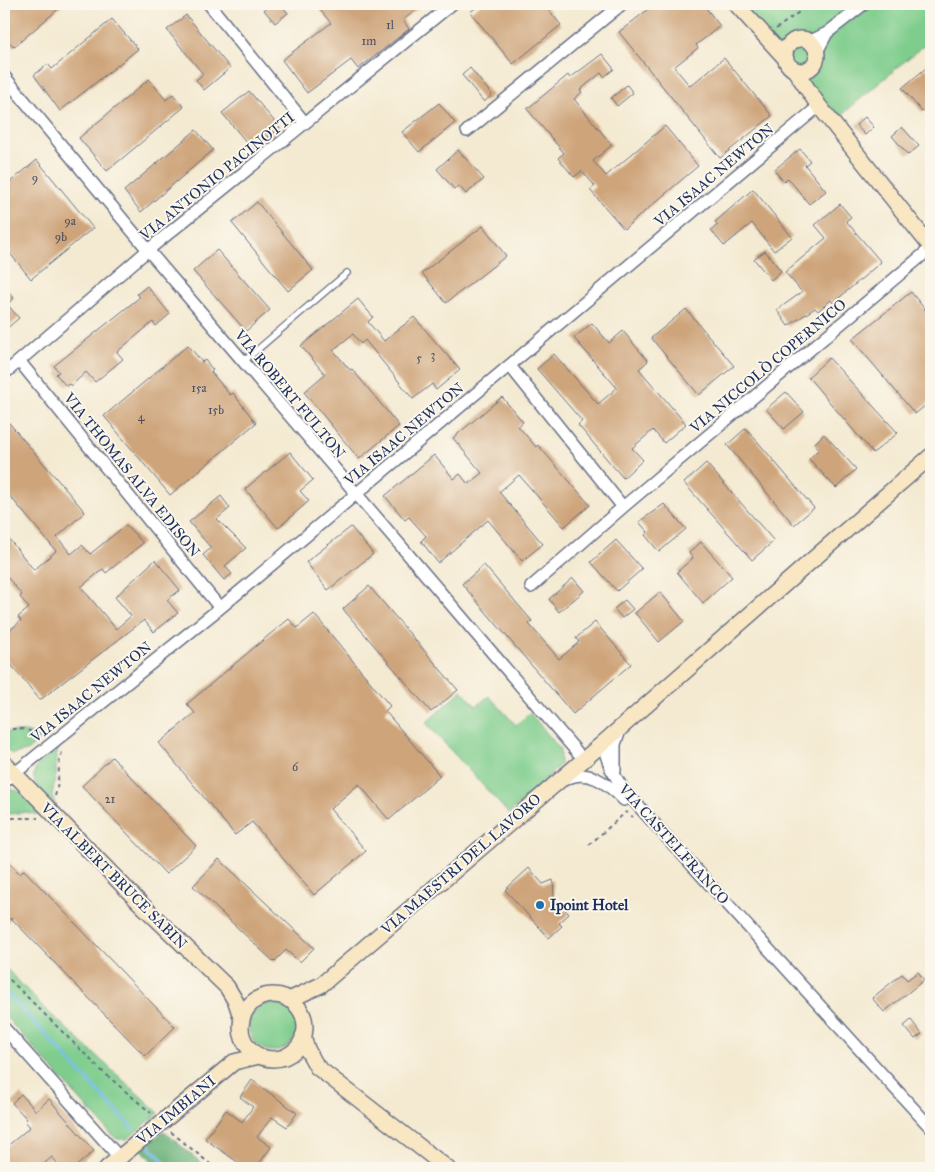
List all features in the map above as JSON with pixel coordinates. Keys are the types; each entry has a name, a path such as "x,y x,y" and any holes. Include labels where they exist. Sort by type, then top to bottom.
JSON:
{"street":[{"path":"211,4 305,123"},
{"name":"VIA ANTONIO PACINOTTI","path":"4,374 148,250 452,4"},
{"path":"467,131 622,4"},
{"path":"736,4 754,26 796,66"},
{"path":"813,47 827,33 864,4"},
{"path":"754,26 792,43"},
{"path":"796,66 815,63 813,47 801,39 792,43 786,52 819,106 931,247"},
{"name":"VIA ROBERT FULTON","path":"4,76 148,250 577,752"},
{"name":"VIA ISAAC NEWTON","path":"7,773 220,608 819,106"},
{"name":"VIA NICCOLÒ COPERNICO","path":"531,587 931,247"},
{"name":"VIA THOMAS ALVA EDISON","path":"20,362 220,608"},
{"path":"510,366 623,507"},
{"path":"602,744 931,456"},
{"path":"616,780 615,744 622,727"},
{"name":"VIA CASTELFRANCO","path":"602,744 616,780 931,1128"},
{"name":"VIA MAESTRI DEL LAVORO","path":"289,1000 321,985 602,744"},
{"name":"VIA ALBERT BRUCE SABIN","path":"7,773 227,986 236,1002 242,1027"},
{"path":"554,785 580,774 594,777 604,782 654,824"},
{"name":"VIA MAESTRI DEL LAVORO","path":"304,1020 321,985"},
{"name":"VIA ALBERT BRUCE SABIN","path":"227,986 261,998"},
{"path":"303,1036 296,1050 282,1057 269,1059 259,1056 250,1049 242,1027 249,1007 261,998 272,995 289,1000 297,1006 304,1020 303,1036 307,1049 317,1067"},
{"name":"VIA IMBIANI","path":"222,1071 230,1060 242,1027"},
{"path":"4,1028 119,1158"},
{"name":"VIA IMBIANI","path":"107,1168 234,1062 259,1056"},
{"path":"282,1057 317,1067 447,1168"}],"lane":[{"path":"243,362 347,273"}],"path":[{"path":"770,33 810,4"},
{"path":"4,729 22,729 43,735 48,732"},
{"path":"55,798 60,776 60,756 67,744"},
{"path":"589,845 626,812 638,822"},
{"path":"4,816 12,818 32,817 45,820"},
{"path":"4,974 103,1072 154,1117"},
{"path":"167,1128 214,1168"}],"green space":[{"path":"736,4 931,4 931,39 832,123"},
{"path":"462,690 476,706 489,696 516,725 530,713 560,749 560,765 509,814 426,723"},
{"path":"4,732 25,732 43,737 27,751 12,754 4,747"},
{"path":"60,745 56,756 56,775 52,795 56,807 39,788 34,775 35,769 40,762"},
{"path":"9,789 21,792 47,817 26,812 10,814 4,811 4,791"},
{"path":"4,966 44,1008 159,1113 127,1139 117,1139 111,1134 4,1015"},
{"path":"268,1003 278,1003 290,1010 297,1022 297,1032 290,1044 278,1051 268,1051 260,1047 253,1040 249,1032 249,1022 253,1014 260,1007"},
{"path":"164,1131 207,1168 157,1168 141,1148"}],"building":[{"path":"14,4 64,4 14,47 4,36 4,13"},
{"path":"271,4 280,4 288,13 275,23 264,10"},
{"path":"315,4 424,4 403,20 409,29 358,69 351,60 307,93 282,60 331,23"},
{"path":"481,4 544,4 561,25 513,64 470,12"},
{"path":"655,4 703,4 720,26 696,45 698,48 674,67 690,86 724,58 772,116 720,158 619,32"},
{"path":"186,15 230,68 204,90 196,80 203,74 167,30"},
{"path":"112,19 138,49 60,111 34,75 48,64 52,69"},
{"path":"602,54 614,69 604,77 601,73 580,90 582,92 574,99 612,145 593,161 606,176 665,126 698,166 624,229 590,190 595,186 582,171 574,177 558,158 564,153 527,109 568,75 570,78"},
{"path":"470,68 492,95 484,102 462,75"},
{"path":"926,68 931,74 931,105 922,112 902,88"},
{"path":"149,79 166,100 173,94 184,107 107,171 79,138"},
{"path":"627,85 633,93 617,106 611,98"},
{"path":"249,91 280,128 253,150 222,113"},
{"path":"439,103 455,123 419,152 402,132"},
{"path":"865,117 874,127 865,135 856,125"},
{"path":"902,127 919,146 908,155 892,136"},
{"path":"196,130 213,150 141,212 124,191"},
{"path":"800,149 810,161 805,165 826,191 809,204 788,178 784,182 774,170"},
{"path":"458,150 484,179 466,194 459,186 454,189 437,169"},
{"path":"37,160 93,228 31,279 4,246 4,187"},
{"path":"753,189 792,237 774,251 752,223 724,246 711,230 718,225 715,222"},
{"path":"257,202 313,270 288,291 232,223"},
{"path":"840,204 851,217 846,221 881,262 833,303 831,300 818,311 815,308 788,326 777,310 802,292 785,272 826,238 815,225"},
{"path":"483,226 506,256 446,303 422,273"},
{"path":"217,250 270,310 246,331 193,271"},
{"path":"765,251 781,271 771,280 754,259"},
{"path":"4,286 14,298 7,304 19,318 4,331"},
{"path":"147,286 170,314 156,326 153,322 117,352 123,359 95,382 86,372 71,386 69,384 66,386 56,374 59,372 54,366 140,297 137,294"},
{"path":"911,292 931,317 931,401 915,414 852,339"},
{"path":"358,299 373,317 368,322 384,341 414,317 460,370 436,390 432,384 413,399 365,340 361,344 353,334 333,350 350,370 352,369 399,426 359,459 304,392 325,374 301,346"},
{"path":"686,309 734,366 699,395 651,338"},
{"path":"592,323 609,343 623,331 648,361 639,369 686,424 664,443 653,430 632,448 643,460 623,478 578,425 582,421 537,369 554,354 598,404 617,388 574,338"},
{"path":"188,345 202,362 205,360 213,370 211,372 230,395 233,393 256,423 170,495 104,416"},
{"path":"829,358 898,433 873,453 808,377"},
{"path":"786,392 804,412 784,429 766,409"},
{"path":"502,397 523,422 518,426 536,447 538,445 590,505 564,527 519,475 499,492 543,544 522,561 488,520 438,563 421,541 426,536 409,517 405,520 385,496 434,455 454,479 460,474 468,484 482,473 453,438"},
{"path":"4,417 85,512 57,537 71,554 82,545 90,554 126,525 143,543 106,573 103,569 81,587 116,629 131,616 115,597 155,560 180,590 167,600 178,613 154,632 144,620 40,700 4,656 4,635 21,621 18,617 29,608 20,597 22,595 4,573 4,533 34,570 56,551 4,489"},
{"path":"746,428 814,508 794,525 727,445"},
{"path":"824,434 856,469 836,488 809,459 819,449 814,444"},
{"path":"290,452 313,480 300,491 309,501 278,528 245,489"},
{"path":"706,463 774,541 752,560 684,483"},
{"path":"221,496 230,508 217,519 246,548 225,566 232,574 224,580 203,555 211,548 189,522"},
{"path":"664,504 686,529 659,552 645,535 648,532 639,522"},
{"path":"351,527 373,554 328,590 306,562"},
{"path":"616,540 642,569 617,591 591,562"},
{"path":"701,542 732,577 703,603 677,572 693,558 689,553"},
{"path":"484,565 532,621 529,624 559,659 579,642 576,638 595,622 631,664 573,714 462,584"},
{"path":"573,578 584,591 559,612 549,599"},
{"path":"369,586 458,690 431,712 343,609"},
{"path":"660,592 684,621 659,642 635,613"},
{"path":"625,600 633,609 622,618 614,609"},
{"path":"314,614 390,706 385,711 440,776 389,820 359,784 330,809 366,851 314,895 252,822 235,835 159,743 195,713 187,704 269,635 289,619 297,628"},
{"path":"112,757 196,846 166,874 82,786"},
{"path":"4,857 20,874 24,870 175,1027 145,1056 11,918 4,925"},
{"path":"219,859 314,948 300,962 286,950 274,962 193,886"},
{"name":"Ipoint Hotel","path":"529,868 543,884 553,880 554,897 569,914 559,923 562,926 549,938 505,890"},
{"path":"918,972 924,980 884,1012 872,998 902,974 907,980"},
{"path":"911,1020 922,1034 915,1039 904,1026"},
{"path":"252,1080 297,1113 287,1127 272,1117 257,1137 271,1147 256,1168 246,1168 205,1139 226,1110 242,1122 253,1107 240,1097"},
{"path":"21,1094 36,1111 49,1099 94,1151 74,1168 61,1168 52,1157 39,1168 4,1168 4,1149 30,1127 25,1121 27,1119 12,1103"}],"waterway":[{"path":"4,990 132,1128"},
{"path":"147,1143 170,1168"}],"place":[{"name":"Ipoint Hotel","path":"540,905"}]}
